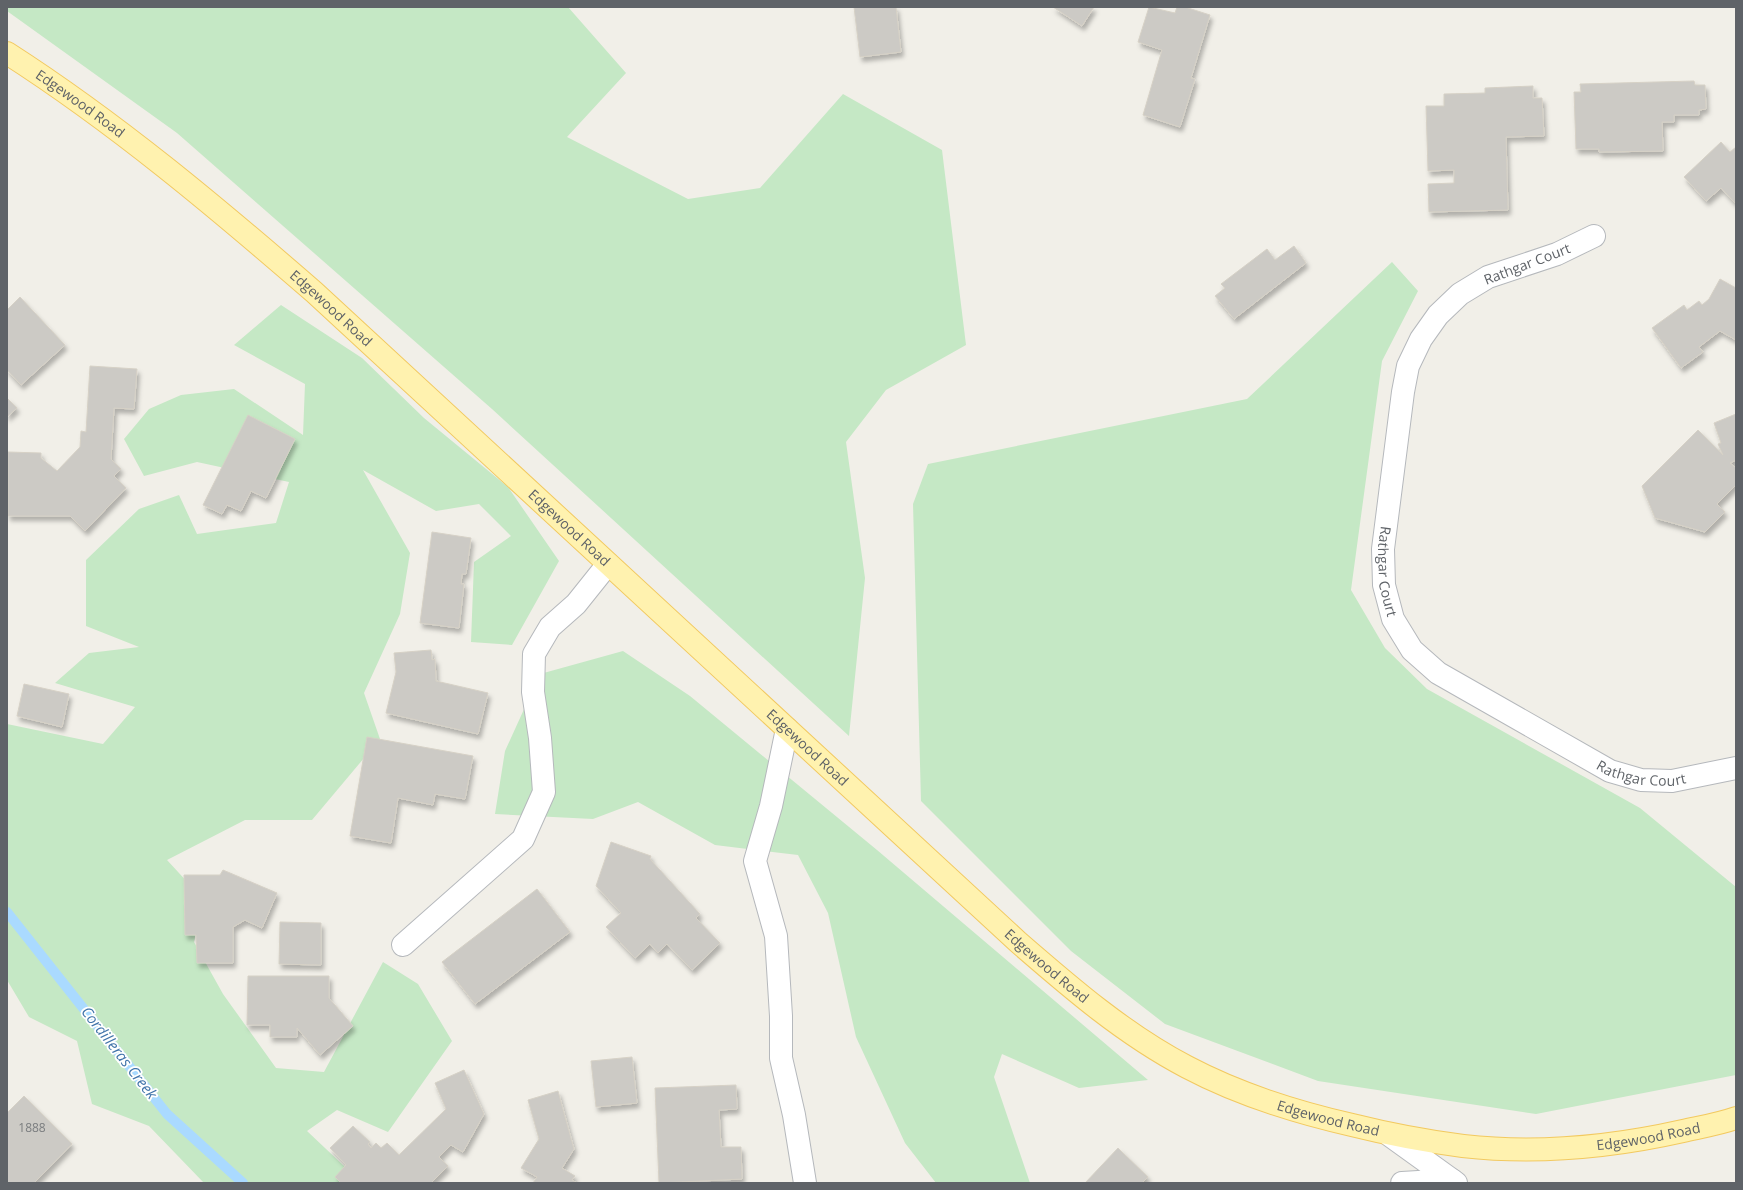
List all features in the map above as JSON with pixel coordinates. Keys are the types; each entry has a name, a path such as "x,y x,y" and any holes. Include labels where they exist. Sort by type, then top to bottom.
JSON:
{"main road":[{"name":"Edgewood Road","path":"7,53 165,167 240,227 314,292 1018,942 1072,989 1126,1031 1187,1067 1248,1094 1313,1116 1388,1134 1464,1146 1530,1149 1599,1145 1661,1136 1736,1118"}],"street":[{"name":"Rathgar Court","path":"1594,236 1557,254 1488,277 1460,294 1438,315 1421,339 1408,366 1403,392 1383,549 1384,585 1393,619 1412,650 1438,673 1610,771 1641,780 1672,781 1736,768"},
{"path":"403,946 523,839 544,792 540,738 533,692 534,654 550,627 576,604 608,564"},
{"path":"787,729 771,806 755,861 776,936 781,1016 781,1058 794,1115 805,1183"},
{"path":"1388,1134 1454,1182"},
{"path":"1402,1183 1454,1182"}],"green space":[{"path":"7,7 568,7 626,73 567,137 688,199 760,188 843,94 942,150 966,345 886,390 846,442 865,578 849,736 492,409 177,133 7,11"},
{"path":"1392,262 1418,291 1382,361 1351,590 1385,648 1427,689 1640,808 1736,887 1736,1075 1536,1114 1318,1081 1165,1024 1071,951 921,801 913,504 928,464 1247,399"},
{"path":"281,305 362,358 424,418 508,487 559,561 512,645 471,642 474,562 511,536 479,504 436,511 363,470 410,553 400,614 364,693 380,739 312,820 245,820 167,860 203,899 194,942 223,994 276,1068 324,1072 383,962 418,984 452,1041 388,1132 337,1110 307,1131 362,1183 204,1183 149,1126 92,1104 77,1041 29,1017 7,980 7,724 103,744 135,707 55,683 89,653 139,647 86,626 86,560 139,509 179,495 197,534 276,523 289,482 197,462 144,476 124,439 149,409 181,395 234,389 303,435 305,384 234,345"},
{"path":"623,651 690,696 877,850 1148,1080 1079,1088 1002,1054 994,1077 1030,1183 936,1183 905,1143 856,1037 828,913 798,855 715,845 638,802 593,819 495,814 505,751 540,674"}],"building":[{"path":"854,7 896,7 901,52 860,57"},
{"path":"1053,7 1094,7 1082,26"},
{"path":"1149,7 1175,13 1177,7 1185,7 1210,15 1191,78 1195,79 1180,127 1143,115 1162,50 1138,42"},
{"path":"1694,81 1695,85 1705,85 1706,109 1699,110 1699,115 1674,115 1674,122 1662,122 1663,151 1599,152 1599,149 1576,149 1574,92 1581,92 1580,84"},
{"path":"1533,86 1533,98 1542,98 1544,136 1506,137 1508,210 1429,212 1428,184 1454,183 1454,170 1428,171 1426,106 1444,106 1444,94 1485,93 1485,88"},
{"path":"1721,142 1730,152 1736,147 1736,204 1721,188 1706,201 1684,177"},
{"path":"1294,246 1306,263 1234,319 1215,296 1225,288 1221,284 1267,249 1275,260"},
{"path":"1720,279 1736,288 1736,340 1720,331 1699,347 1703,352 1681,368 1652,328 1684,305 1687,310 1699,301 1702,305 1709,299"},
{"path":"20,297 65,345 21,385 7,370 7,310"},
{"path":"90,366 137,369 134,409 114,408 111,459 121,469 114,476 126,488 85,531 70,516 8,516 8,452 41,453 41,458 57,471 80,447 81,431 86,432"},
{"path":"7,398 17,408 7,417"},
{"path":"1736,414 1736,460 1730,463 1736,468 1736,485 1717,504 1725,512 1705,532 1655,518 1642,486 1698,430 1723,455 1718,444 1721,443 1714,423"},
{"path":"248,415 295,439 266,498 251,491 241,511 227,505 222,514 203,505"},
{"path":"432,532 471,538 466,574 462,574 461,584 464,584 459,628 420,623"},
{"path":"431,650 432,660 435,659 436,681 488,693 478,734 386,713 396,672 394,653"},
{"path":"24,684 69,694 62,727 17,716"},
{"path":"367,737 473,756 465,799 435,794 433,805 398,798 391,843 350,836"},
{"path":"611,842 651,856 650,859 700,914 696,918 720,943 692,970 667,944 658,953 650,944 635,958 606,927 621,913 596,886"},
{"path":"223,870 277,893 262,928 245,920 233,927 233,963 197,963 196,935 185,935 184,875 220,875"},
{"path":"537,889 570,932 475,1004 442,962"},
{"path":"280,922 321,923 321,965 279,964"},
{"path":"248,976 329,976 329,998 353,1026 320,1055 297,1028 297,1037 270,1037 270,1025 247,1025"},
{"path":"632,1057 637,1103 596,1107 591,1061"},
{"path":"464,1070 484,1114 463,1152 451,1145 439,1157 448,1166 431,1183 341,1183 335,1177 346,1165 330,1148 353,1126 370,1142 368,1144 371,1148 376,1143 381,1148 387,1143 399,1155 446,1109 435,1083"},
{"path":"736,1085 737,1109 719,1110 721,1147 741,1147 742,1179 659,1183 655,1088"},
{"path":"558,1091 574,1149 562,1168 575,1176 572,1180 577,1183 533,1183 537,1177 521,1168 539,1139 528,1100"},
{"path":"24,1096 72,1144 34,1183 7,1183 7,1113"},
{"path":"1118,1148 1148,1177 1142,1183 1085,1183"}],"waterway":[{"name":"Cordilleras Creek","path":"7,912 167,1114 243,1183"}]}
